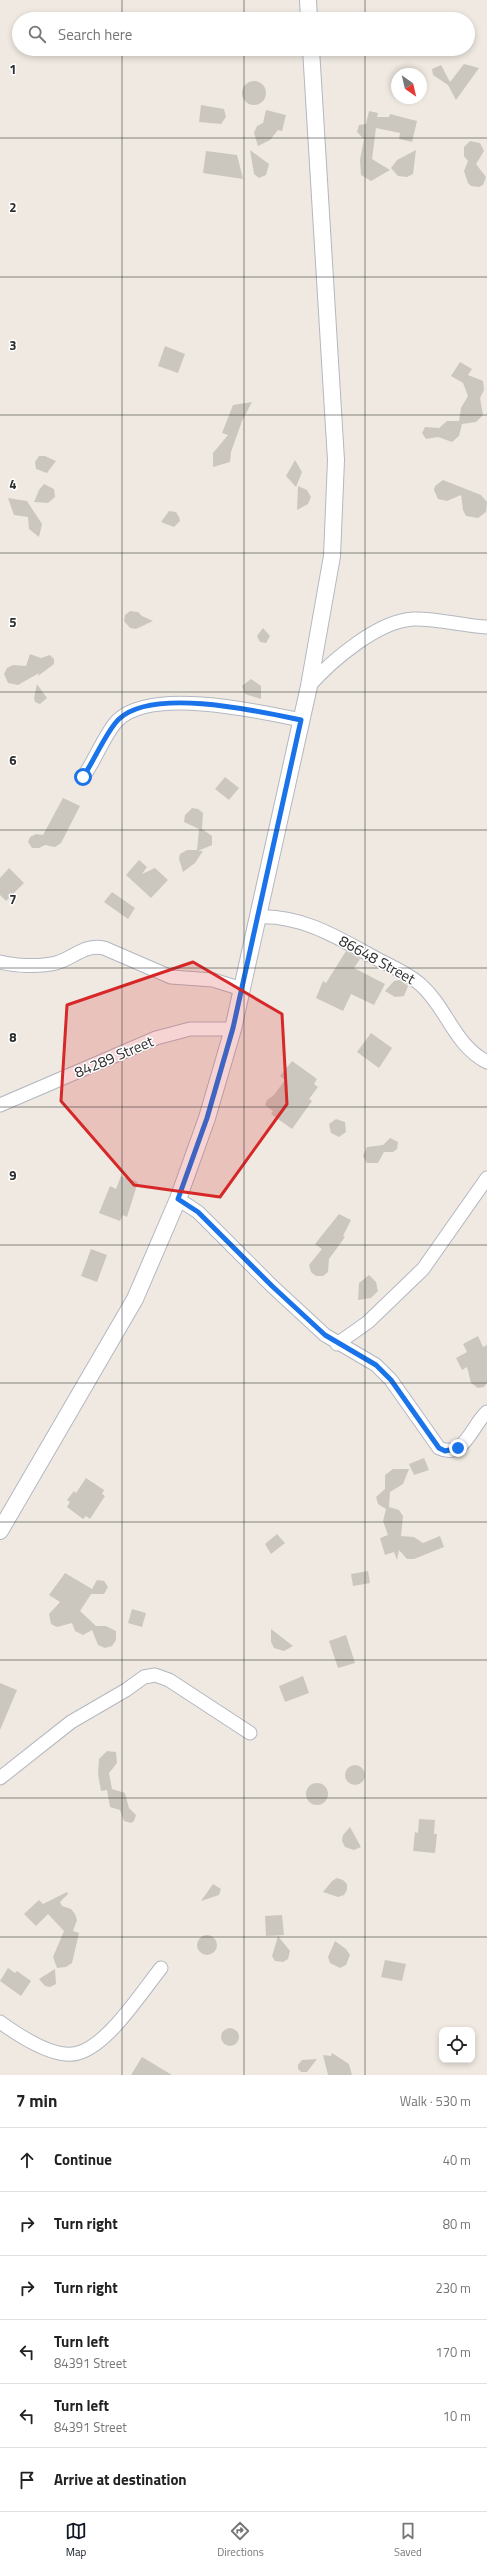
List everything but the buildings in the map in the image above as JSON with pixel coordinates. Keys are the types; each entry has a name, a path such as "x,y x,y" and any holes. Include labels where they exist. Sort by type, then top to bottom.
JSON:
{"street":[{"path":"308,0 309,12"},
{"path":"0,1531 135,1299 178,1199 207,1118 233,1028 309,686 332,556 336,460 311,56"},
{"path":"309,686 323,669 343,653 393,623 414,619 487,627"},
{"path":"83,777 96,758 111,727 131,710 179,702 212,704 254,710 301,720"},
{"name":"86648 Street","path":"258,917 268,916 313,926 404,973 420,984 432,997 465,1047 487,1062"},
{"path":"0,962 11,964 56,963 84,948 95,946 104,948 171,977 213,980 242,989"},
{"name":"84289 Street","path":"0,1105 156,1038 190,1029 233,1028"},
{"path":"337,1344 384,1307 423,1269 487,1178"},
{"path":"178,1199 198,1212 272,1286 337,1344 376,1365 391,1380 433,1442 445,1451 458,1448 465,1443 474,1426 487,1412"},
{"path":"0,1778 71,1722 126,1690 144,1677 149,1676 155,1675 169,1680 250,1733"},
{"path":"0,2022 19,2036 41,2047 62,2054 77,2054 93,2046 108,2033 161,1968"}],"highlighted area":[{"path":"193,962 282,1014 287,1104 220,1197 134,1185 61,1101 67,1005"}],"route":[{"path":"83,777 96,758 111,727 131,710 179,702 212,704 254,710 301,720 233,1028 207,1118 178,1199 190,1205 198,1212 272,1286 325,1335 337,1344 376,1365 391,1380 406,1400 433,1442 439,1448 445,1451 451,1451 458,1448"}]}
